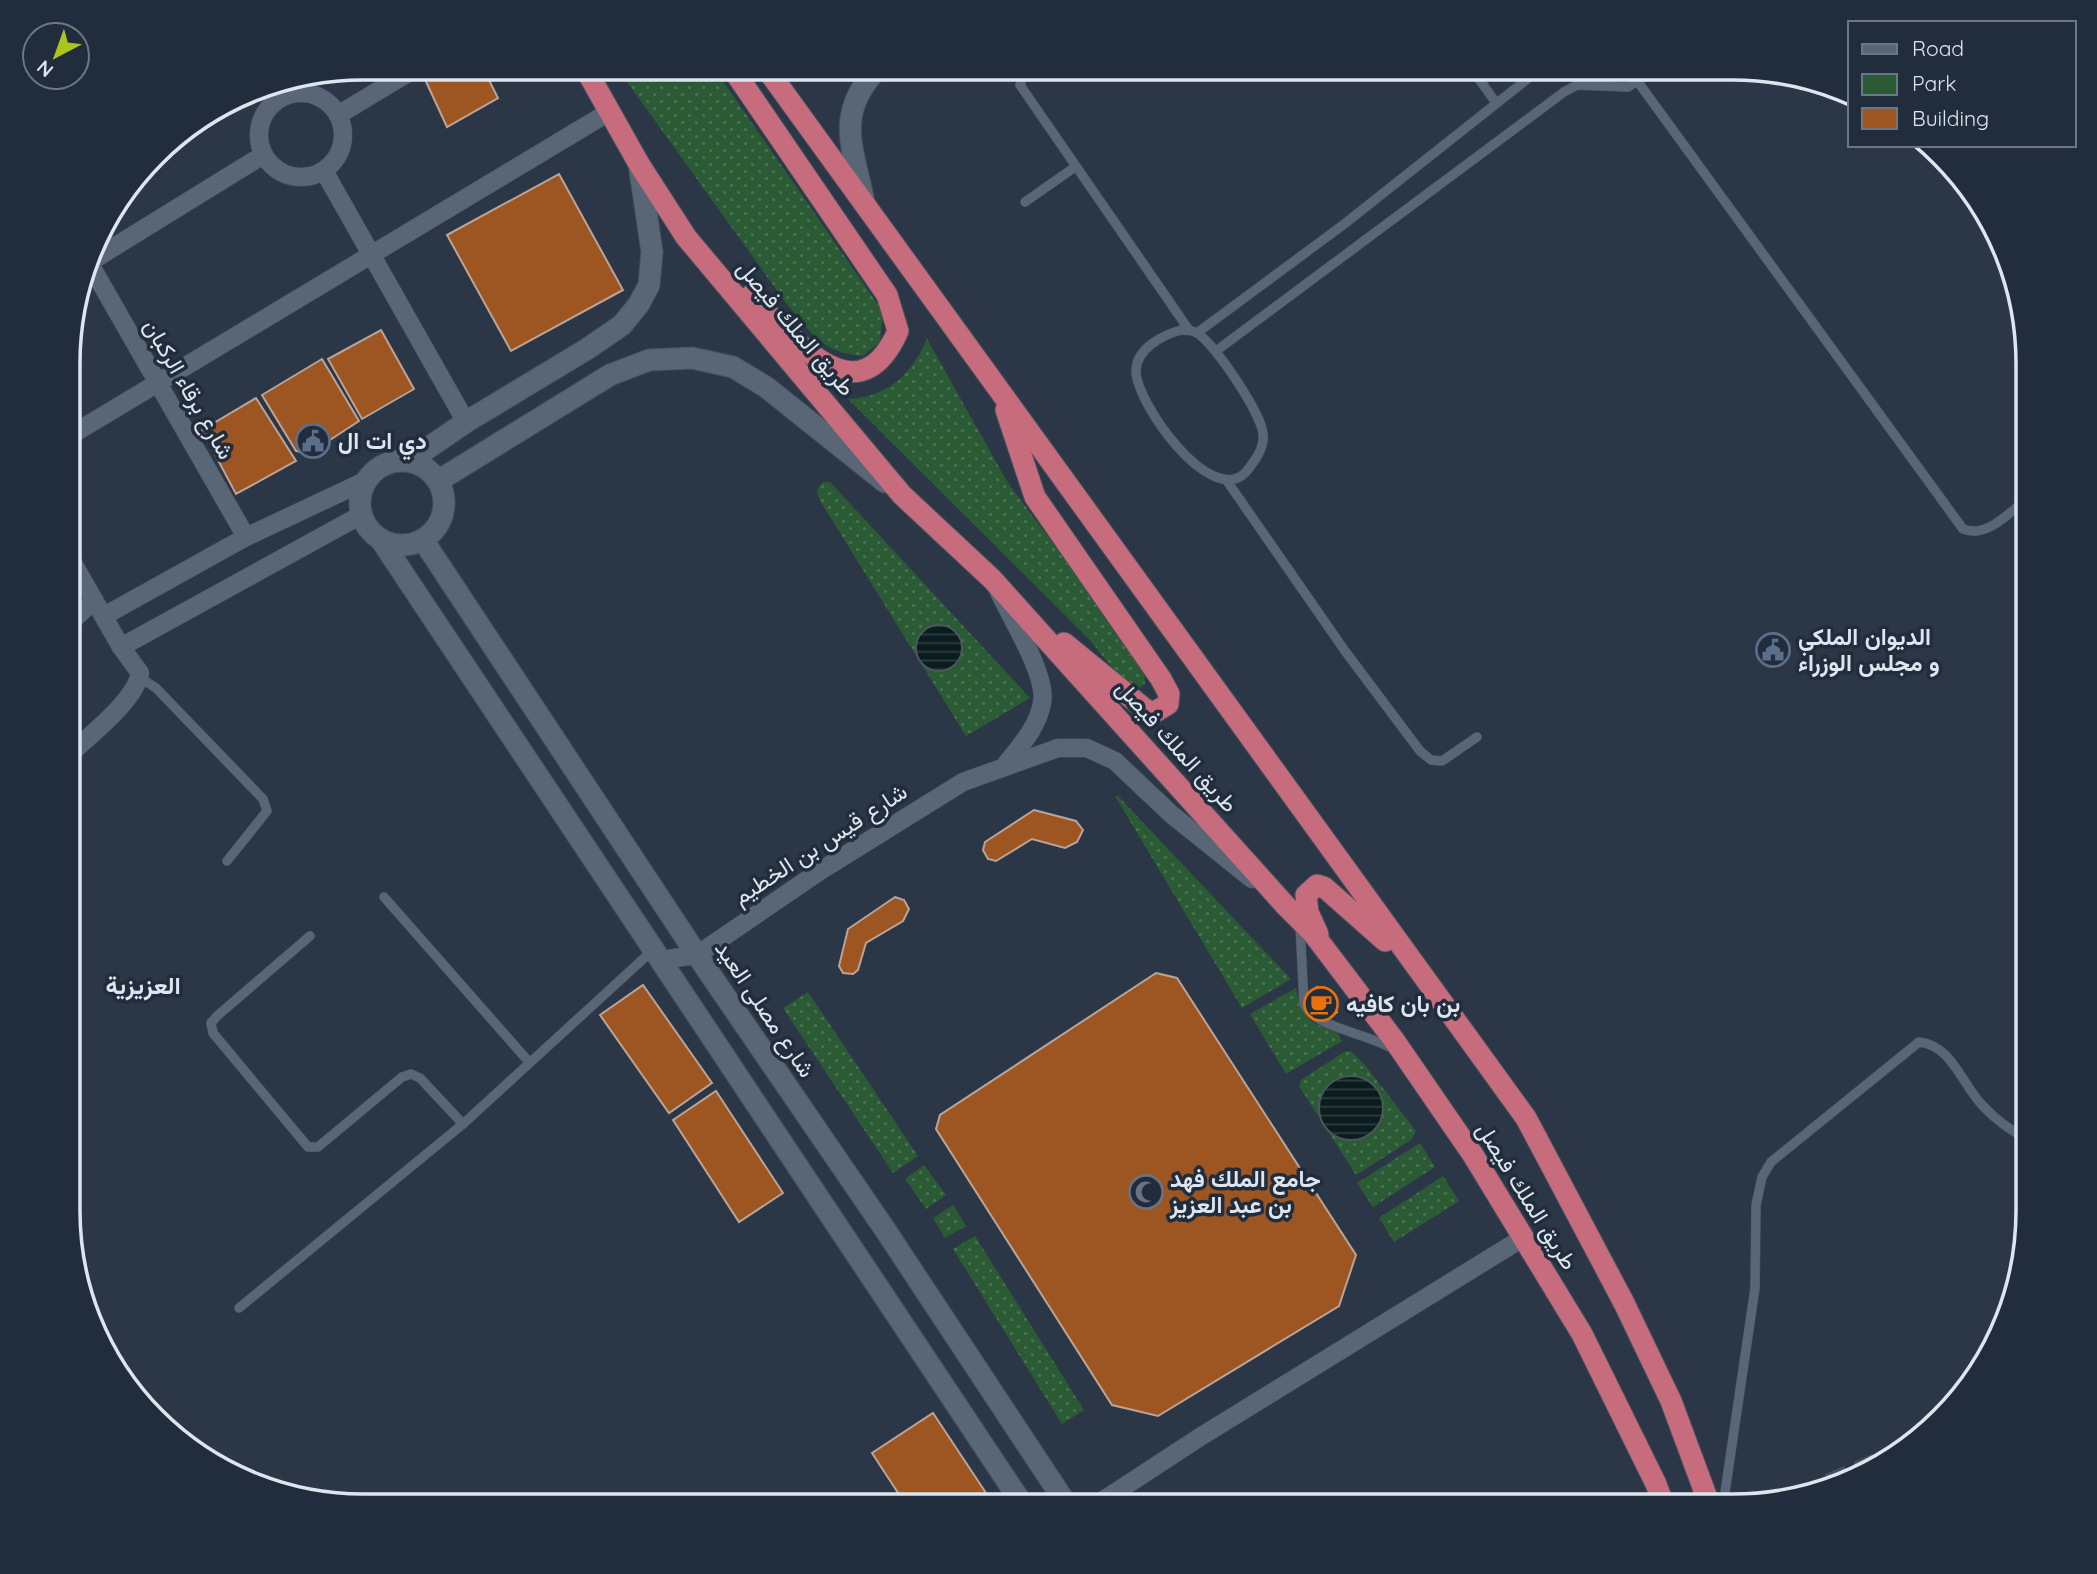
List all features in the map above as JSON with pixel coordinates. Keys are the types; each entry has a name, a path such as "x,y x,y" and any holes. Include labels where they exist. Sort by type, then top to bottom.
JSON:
{"highway":[{"name":"طريق الملك فيصل","path":"592,80 639,164 686,237 902,495 992,579 1325,950 1405,1056 1473,1155 1521,1239 1582,1334 1660,1494"},
{"path":"686,237 822,362 847,373 869,370 890,349 898,331 887,295 740,80"},
{"name":"طريق الملك فيصل","path":"775,80 1526,1118 1624,1303 1671,1401 1706,1494"},
{"path":"1000,391 1035,497 1161,679 1169,694 1168,704 1155,712 1146,710 1018,608"},
{"path":"1325,950 1308,912 1306,895 1317,885 1324,887 1396,951 1439,999"}],"street":[{"path":"338,115 396,80"},
{"path":"864,202 852,143 849,111 867,80"},
{"path":"273,95 258,128 263,155 284,174 311,176 324,171 340,152 343,139 338,115 320,98 308,93 283,92"},
{"path":"80,430 609,112"},
{"path":"102,254 263,155"},
{"path":"104,616 246,537 365,481 384,464 409,461 622,324 639,304 649,285 652,251 639,164"},
{"path":"324,171 369,255 466,422"},
{"name":"شارع برقاء الركبان","path":"95,273 246,537"},
{"path":"438,481 610,374 649,360 692,358 733,367 766,387 902,495"},
{"path":"381,540 402,545 423,540 433,531 444,507 438,481 430,471 409,461"},
{"path":"365,481 360,492 361,515 365,525 381,540 1016,1494"},
{"path":"121,646 361,515"},
{"name":"شارع مصلى العيد","path":"423,540 696,955 884,1228 1059,1494"},
{"path":"80,576 140,673 130,696 80,744"},
{"path":"992,579 1041,680 1043,701 1037,719 1006,764"},
{"path":"80,613 94,600"},
{"name":"شارع قيس بن الخطيم","path":"656,955 696,955 912,812 963,782 1006,764 1058,748 1087,748 1115,761 1171,814 1292,913"},
{"path":"1113,1494 1153,1466 1521,1239"}],"lane":[{"path":"1022,80 1020,85 1075,167 1193,331 1216,351 1259,419 1264,436 1253,463 1241,477 1227,481 1209,476 1192,462 1140,390 1136,370 1142,354 1169,333 1193,331 1343,225 1526,80"},
{"path":"1480,80 1496,103"},
{"path":"1216,351 1564,92 1577,85 1628,87 1641,80"},
{"path":"1638,82 1963,529 1976,532 1989,528 2016,507"},
{"path":"1025,202 1075,167"},
{"path":"1227,481 1345,651 1420,751 1431,760 1446,760 1477,737"},
{"path":"139,677 156,688 264,799 267,811 227,861"},
{"path":"384,897 529,1062"},
{"path":"1292,913 1304,1004 1308,1013 1321,1023 1353,1030 1405,1056"},
{"path":"310,936 211,1023 213,1033 230,1055 308,1147 318,1147 402,1077 411,1074 420,1078 463,1124"},
{"path":"239,1308 463,1124 529,1062 656,955"},
{"path":"1725,1494 1755,1288 1758,1191 1771,1162 1919,1042 1938,1047 1983,1106 2016,1133"}],"green space":[{"path":"626,80 722,80 883,312 880,342 863,356 827,346 818,340 786,303"},
{"path":"927,339 1008,483 1103,610 1144,673 1145,684 1136,690 1126,685 1089,639 848,399 875,394 897,381 914,363"},
{"path":"823,482 830,482 1030,698 966,736 819,499 817,490","holes":["957,633 962,647 919,659 916,644"]},
{"path":"1115,796 1118,796 1291,979 1242,1008"},
{"path":"1296,988 1308,1017 1319,1025 1336,1030 1342,1041 1286,1074 1250,1014"},
{"path":"808,992 918,1156 893,1173 783,1008"},
{"path":"1351,1051 1365,1065 1416,1131 1411,1140 1356,1175 1299,1086 1301,1080 1344,1052","holes":["1347,1076 1358,1077 1360,1138 1344,1138 1333,1133 1324,1124 1320,1103 1324,1092 1333,1083"]},
{"path":"1420,1143 1435,1167 1373,1207 1357,1183"},
{"path":"924,1165 946,1195 926,1209 905,1179"},
{"path":"1443,1176 1459,1201 1394,1242 1379,1218"},
{"path":"953,1205 966,1226 945,1238 933,1218"},
{"path":"975,1236 1084,1410 1062,1424 953,1249"}],"shaded area":[{"path":"939,625 955,632 962,648 955,664 939,671 923,664 916,648 923,632"},
{"path":"1351,1076 1369,1082 1377,1090 1383,1108 1377,1126 1369,1134 1351,1140 1333,1134 1325,1126 1319,1108 1325,1090 1333,1082"}],"building":[{"path":"425,80 489,80 498,98 447,127"},
{"path":"559,174 623,290 511,351 447,235"},
{"path":"381,330 414,389 362,419 328,359"},
{"path":"322,359 359,421 310,453 296,451 262,395"},
{"path":"256,398 296,461 236,494 202,430"},
{"path":"1034,810 1076,821 1083,830 1077,842 1065,848 1032,839 996,861 988,859 983,850 985,842"},
{"path":"895,897 904,900 909,909 903,921 866,943 858,970 853,974 843,973 839,966 848,929"},
{"name":"جامع الملك فهد بن عبد العزيز","path":"1156,973 1177,978 1356,1255 1339,1306 1158,1416 1112,1405 936,1129 940,1115"},
{"path":"643,985 712,1083 669,1113 600,1015"},
{"name":"بن بان كافيه","path":"1317,987 1337,1012 1326,1021 1305,996"},
{"path":"716,1091 783,1193 739,1222 673,1120"},
{"path":"933,1413 987,1494 899,1494 872,1453"}],"place":[{"name":"دي ات ال","path":"313,441"},
{"name":"الديوان الملكي و مجلس الوزراء","path":"1773,650"},
{"name":"بن بان كافيه","path":"1321,1004"},
{"name":"جامع الملك فهد بن عبد العزيز","path":"1146,1192"}],"district":[{"name":"العزيزية","path":"143,986"}]}
